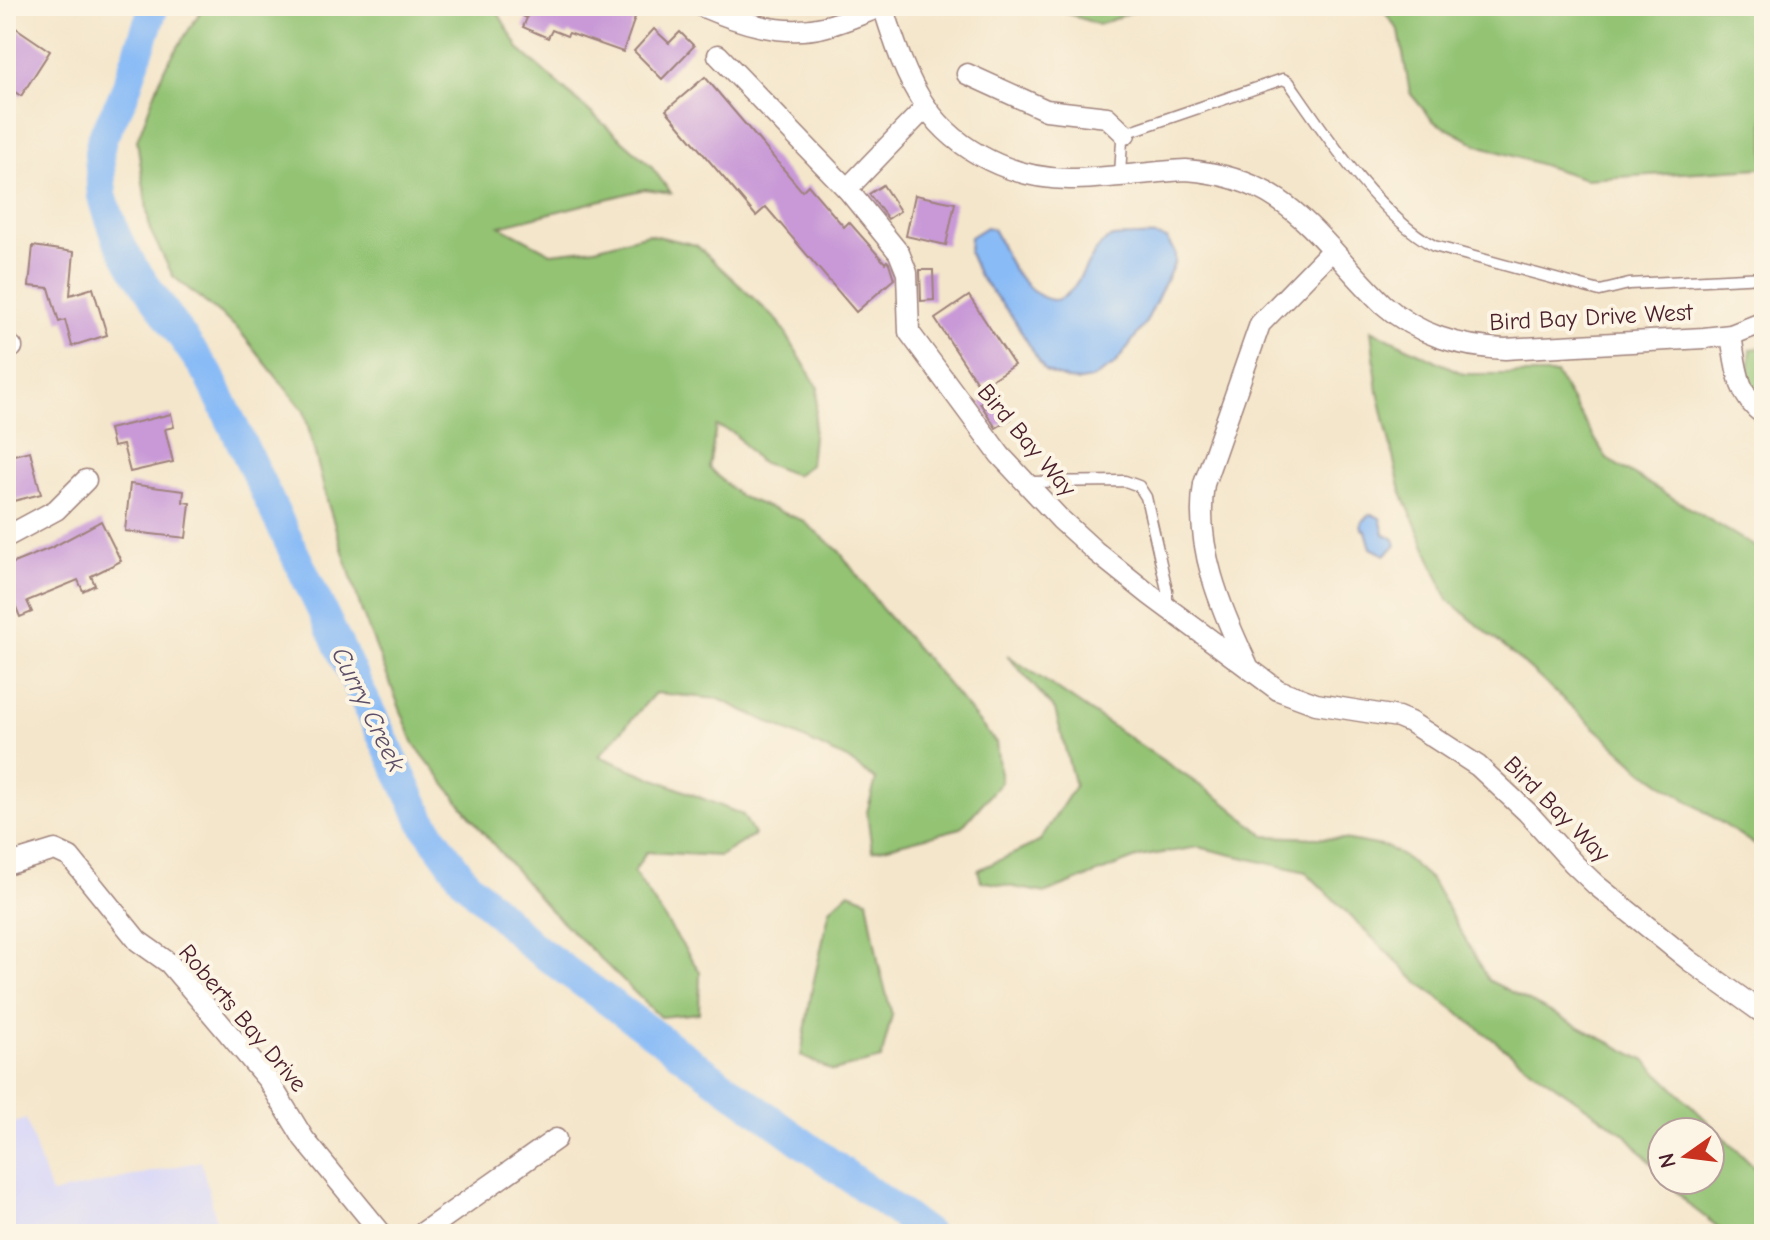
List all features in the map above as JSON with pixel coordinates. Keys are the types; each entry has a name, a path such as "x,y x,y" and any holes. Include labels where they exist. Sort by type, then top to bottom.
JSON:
{"street":[{"path":"701,6 753,24 802,29 827,26 883,6"},
{"name":"Bird Bay Drive West","path":"883,6 904,65 926,107 953,136 984,158 1015,171 1069,179 1186,170 1242,181 1292,208 1396,315 1433,336 1477,348 1505,349 1731,335 1764,322"},
{"name":"Bird Bay Way","path":"718,55 847,189 902,258 907,273 909,332 1022,482 1095,551 1278,690 1296,698 1398,717 1478,766 1527,812 1596,885 1690,961 1764,1014"},
{"path":"967,74 1046,110 1107,117 1125,134"},
{"path":"847,189 926,107"},
{"name":"Bird Bay Way","path":"1248,667 1214,585 1201,503 1204,484 1260,324 1332,250"},
{"path":"1764,336 1731,335 1739,383 1750,403 1764,415"},
{"path":"6,537 56,510 86,480"},
{"name":"Roberts Bay Drive","path":"6,865 55,850 70,857 126,929 169,963 268,1080 304,1139 382,1234"},
{"path":"421,1234 556,1139"}],"lane":[{"path":"1120,176 1125,134 1264,84 1287,80 1388,212 1412,233 1434,246 1600,291 1629,284 1764,277"},
{"path":"1022,482 1125,481 1139,486 1146,497 1167,590 1167,606"}],"shaded area":[{"path":"26,1119 51,1194 201,1161 220,1234 6,1234 6,1126"}],"green space":[{"path":"204,6 494,6 520,50 650,165 671,193 645,189 500,226 551,253 595,248 648,234 696,245 779,322 818,388 810,465 796,475 758,461 734,433 716,426 709,468 739,496 802,520 839,551 882,609 996,743 1001,782 961,828 872,851 867,812 876,780 847,759 719,699 655,693 599,756 743,815 754,835 720,856 646,852 634,872 700,972 699,1013 660,1017 547,907 414,744 362,612 328,504 304,411 238,329 173,276 150,230 137,140 164,69"},
{"path":"1057,6 1147,6 1099,25 1058,10"},
{"path":"1380,6 1764,6 1764,165 1760,168 1586,179 1478,145 1433,121 1410,93 1399,31"},
{"path":"1371,330 1464,374 1556,374 1607,459 1764,552 1764,851 1643,771 1448,600 1401,491 1378,392"},
{"path":"1764,347 1764,405 1748,383 1751,349"},
{"path":"1007,655 1223,801 1265,836 1344,839 1387,847 1407,859 1432,881 1488,980 1646,1061 1702,1116 1646,1116 1646,1157 1625,1134 1526,1065 1413,978 1306,872 1198,847 1139,857 1046,893 981,881 978,870 1039,842 1075,786 1055,710"},
{"path":"849,892 867,899 892,1015 881,1059 833,1071 801,1056 830,909"},
{"path":"1726,1140 1764,1177 1764,1234 1727,1234 1681,1196 1726,1196"}],"water":[{"path":"986,227 993,229 1016,273 1035,293 1051,300 1063,297 1073,288 1099,247 1113,237 1162,237 1175,252 1175,262 1145,324 1115,364 1093,378 1068,380 1045,371 1011,315 979,276 969,253 970,237"},
{"path":"1371,514 1380,518 1384,534 1394,539 1396,545 1385,555 1371,548 1366,531 1362,529 1361,523"}],"building":[{"path":"527,6 576,6 591,12 593,7 618,16 621,6 639,6 623,52 569,33 567,36 552,30 548,38 523,27"},
{"path":"16,28 50,51 21,96 6,86 6,44"},
{"path":"654,29 669,43 680,32 694,46 662,79 634,51"},
{"path":"705,77 802,191 808,185 844,227 849,222 885,263 889,263 894,279 856,312 766,207 756,216 666,110"},
{"path":"883,185 900,211 888,219 869,194"},
{"path":"915,195 955,203 946,245 906,236"},
{"path":"33,246 74,252 70,295 93,288 107,335 72,346 65,320 59,322 49,288 29,286"},
{"path":"920,270 933,270 934,300 921,301"},
{"path":"969,296 1014,365 980,387 935,319"},
{"path":"996,393 1011,419 996,428 980,403"},
{"path":"171,414 174,427 165,429 173,462 130,472 123,445 113,447 109,429"},
{"path":"30,451 41,494 6,503 6,457"},
{"path":"130,484 184,491 183,502 190,503 186,538 125,531"},
{"path":"101,521 121,561 91,576 95,585 83,591 78,580 27,601 32,612 20,617 6,583 6,566 53,547"}],"waterway":[{"name":"Curry Creek","path":"154,6 123,97 102,138 99,153 102,196 117,238 133,267 209,375 424,824 464,880 531,945 928,1234"}]}
